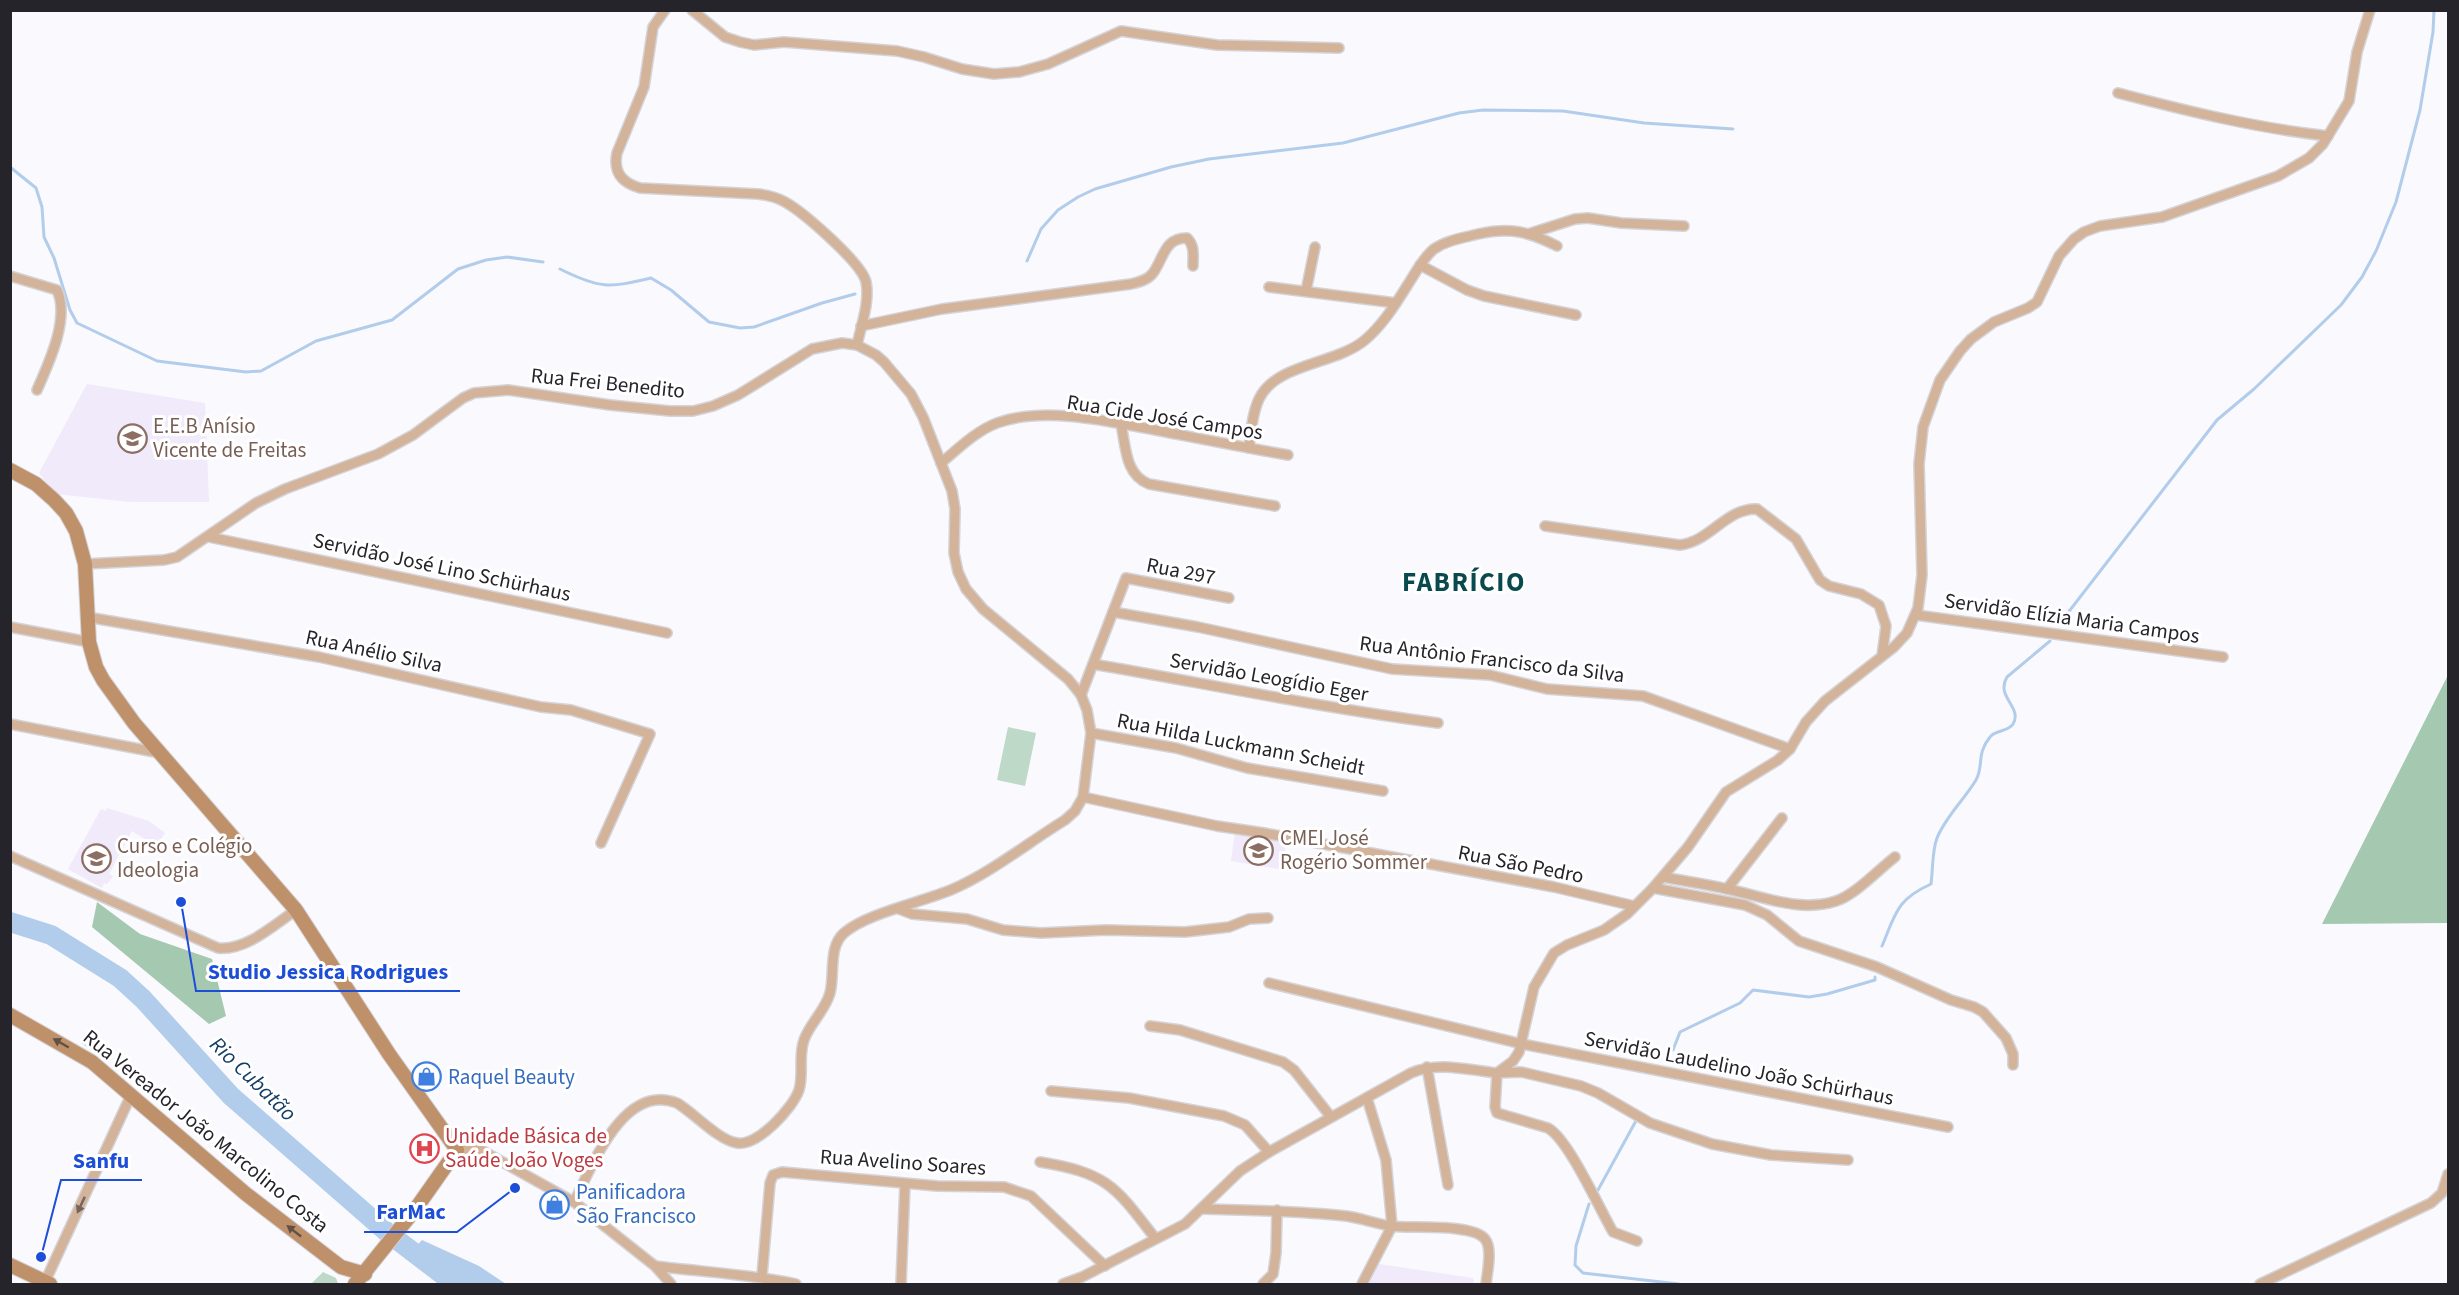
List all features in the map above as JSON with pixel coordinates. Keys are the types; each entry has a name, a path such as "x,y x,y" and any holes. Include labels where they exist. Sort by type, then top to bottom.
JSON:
{"main road":[{"path":"10,470 36,484 62,508 76,531 85,564 89,642 96,667 120,706 296,910 389,1054 457,1150 417,1207 363,1275"},
{"name":"Rua Vereador João Marcolino Costa","path":"10,1015 78,1053 131,1095 246,1194 341,1267 363,1275"},
{"path":"15,1267 48,1283"},
{"name":"Rua Vereador João Marcolino Costa","path":"341,1267 349,1284"}],"street":[{"path":"574,1202 612,1131 631,1111 648,1101 667,1100 676,1103 734,1143 747,1143 761,1135 788,1109 799,1090 804,1039 830,994 834,952 840,936 850,927 870,918 968,882 1065,820 1075,811 1083,797 1091,733 1087,710 1081,695 1068,679 983,609 966,588 955,562 953,543 955,504 952,491 923,417 911,394 876,355 857,345 867,289 862,272 852,258 784,201 758,194 640,188 629,184 618,175 615,165 618,150 644,87 653,27 665,10"},
{"path":"692,10 725,37 754,45 770,42 807,43 897,51 962,69 994,74 1019,72 1048,64 1121,31 1217,45 1339,48"},
{"path":"1637,1242 1613,1232 1568,1149 1556,1132 1497,1113 1495,1107 1497,1072 1514,1059 1522,1044 1532,992 1549,959 1563,947 1608,928 1634,906 1653,888 1688,847 1726,792 1772,765 1790,749 1806,722 1825,701 1903,639 1916,615 1920,593 1923,556 1920,446 1923,427 1944,372 1960,351 1994,322 2037,302 2060,256 2074,239 2084,232 2100,226 2162,217 2278,176 2309,158 2345,111 2351,96 2355,59 2370,10"},
{"path":"2118,93 2212,118 2258,127 2328,136"},
{"path":"1528,234 1575,219 1588,218 1621,223 1684,226"},
{"path":"1249,448 1256,409 1263,392 1270,383 1278,377 1334,357 1358,345 1382,323 1420,265 1435,248 1455,239 1499,230 1528,234 1557,246"},
{"path":"861,326 942,309 1131,284 1146,279 1152,274 1167,246 1182,238 1187,238 1194,249 1193,266"},
{"path":"1306,291 1315,247"},
{"path":"1420,265 1467,290 1484,296 1576,315"},
{"path":"10,276 57,290 60,298 54,353 37,390"},
{"path":"1269,287 1396,303"},
{"name":"Rua Frei Benedito","path":"85,564 164,560 177,557 209,537 243,511 270,496 362,461 396,445 463,398 474,393 508,390 610,405 693,411 713,406 738,395 812,349 842,343 857,345"},
{"name":"Rua Cide José Campos","path":"941,463 983,430 1011,419 1066,417 1121,424 1288,455"},
{"path":"1121,424 1128,459 1132,472 1138,480 1149,484 1275,506"},
{"path":"1545,526 1680,545 1701,539 1734,514 1756,509 1796,539 1820,580 1828,586 1861,594 1879,605 1886,626 1882,656"},
{"name":"Servidão José Lino Schürhaus","path":"209,537 667,633"},
{"name":"Rua 297","path":"1113,612 1126,578 1229,598"},
{"path":"1081,695 1113,612"},
{"name":"Rua Antônio Francisco da Silva","path":"1113,612 1198,627 1392,669 1490,675 1547,688 1643,696 1790,749"},
{"name":"Servidão Elízia Maria Campos","path":"1916,615 2223,657"},
{"name":"Rua Anélio Silva","path":"87,617 319,657 541,707 571,710 650,734 602,843"},
{"path":"10,627 89,642"},
{"name":"Servidão Leogídio Eger","path":"1093,664 1354,712 1438,723"},
{"path":"10,724 160,753"},
{"name":"Rua Hilda Luckmann Scheidt","path":"1091,733 1176,748 1247,768 1383,791"},
{"name":"Rua São Pedro","path":"1083,797 1217,826 1554,887 1634,906"},
{"path":"1726,889 1782,818"},
{"path":"10,856 218,948 229,948 245,943 296,910"},
{"path":"1663,877 1790,904 1836,901 1852,892 1895,857"},
{"path":"1653,888 1745,905 1767,915 1799,941 1877,967 1951,1000 1974,1007 1983,1012 2006,1038 2013,1054 2013,1065"},
{"path":"899,909 912,914 967,919 1003,930 1041,933 1106,930 1185,932 1229,927 1249,918 1268,918"},
{"name":"Servidão Laudelino João Schürhaus","path":"1269,983 1522,1044 1948,1127"},
{"path":"1150,1026 1180,1030 1282,1062 1294,1070 1331,1117"},
{"path":"1427,1066 1448,1185"},
{"path":"1063,1284 1105,1266 1185,1224 1240,1171 1269,1152 1427,1066 1521,1072 1581,1086 1650,1123 1712,1144 1771,1155 1848,1160"},
{"path":"1051,1090 1130,1098 1224,1116 1245,1125 1269,1152"},
{"path":"48,1283 131,1095"},
{"path":"1362,1284 1392,1226 1386,1160 1367,1098"},
{"path":"457,1150 481,1150 574,1202 655,1266 671,1284"},
{"path":"1040,1162 1078,1169 1105,1181 1131,1207 1155,1238"},
{"name":"Rua Avelino Soares","path":"762,1276 770,1183 775,1173 786,1172 905,1184 1015,1189 1037,1200 1105,1266"},
{"path":"2260,1284 2431,1203 2442,1193 2448,1174"},
{"path":"901,1284 905,1184"},
{"path":"1203,1209 1277,1210 1347,1216 1392,1226 1477,1233 1486,1240 1488,1249 1486,1284"},
{"path":"1263,1284 1273,1274 1277,1210"},
{"path":"655,1266 712,1274 762,1276 796,1284"}],"shaded area":[{"name":"E.E.B Anísio Vicente de Freitas","path":"87,384 205,403 209,502 130,502 56,494 39,473"},
{"name":"Curso e Colégio Ideologia","path":"107,808 149,821 165,833 156,846 132,831 109,874 113,876 107,884 104,883 102,888 68,869 101,809 106,811"},
{"name":"CMEI José Rogério Sommer","path":"1235,831 1286,840 1284,870 1231,861"},
{"path":"1379,1264 1473,1278 1474,1284 1369,1284"}],"green space":[{"path":"2448,675 2448,923 2322,924"},
{"path":"1008,727 1036,733 1025,786 997,780"},
{"path":"97,902 140,934 212,959 226,1016 209,1024 92,927"},
{"path":"88,1033 103,1042 96,1053 81,1043"},
{"path":"323,1272 336,1278 338,1284 311,1284"}],"water":[{"path":"422,1240 479,1266 506,1284 439,1284 405,1258"}],"waterway":[{"path":"2060,623 2217,420 2254,389 2341,305 2362,277 2376,251 2396,202 2420,110 2433,32 2434,10"},
{"path":"1027,261 1041,229 1058,210 1078,197 1095,189 1171,167 1209,159 1343,143 1459,113 1483,110 1563,111 1644,123 1733,129"},
{"path":"10,167 36,188 42,207 44,237 54,258 70,310 77,323 157,361 246,372 261,371 316,341 392,320 458,269 486,260 507,257 543,262"},
{"path":"560,269 585,280 605,285 625,284 651,278 671,290 709,322 740,328 754,327 855,294"},
{"path":"1882,946 1894,916 1904,902 1931,884 1935,843 1945,822 1976,780 1986,743 1992,735 2013,724 2015,712 2004,690 2007,677 2050,641"},
{"name":"Rio Cubatão","path":"10,922 51,935 120,978 143,999 231,1096 388,1233 455,1284"},
{"path":"1673,1050 1680,1032 1740,1003 1753,990 1809,997 1875,980 1875,977"},
{"path":"1598,1190 1637,1119"},
{"path":"1589,1204 1576,1246 1575,1265 1583,1273 1679,1284"}],"place":[{"name":"E.E.B Anísio Vicente de Freitas","path":"132,438"},
{"name":"CMEI José Rogério Sommer","path":"1259,850"},
{"name":"Curso e Colégio Ideologia","path":"96,858"},
{"name":"Studio Jessica Rodrigues","path":"181,902"},
{"name":"Raquel Beauty","path":"427,1077"},
{"name":"Unidade Básica de Saúde João Voges","path":"424,1148"},
{"name":"FarMac","path":"515,1188"},
{"name":"Panificadora São Francisco","path":"555,1204"},
{"name":"Sanfu","path":"41,1257"}],"district":[{"name":"FABRÍCIO","path":"1464,582"}]}
